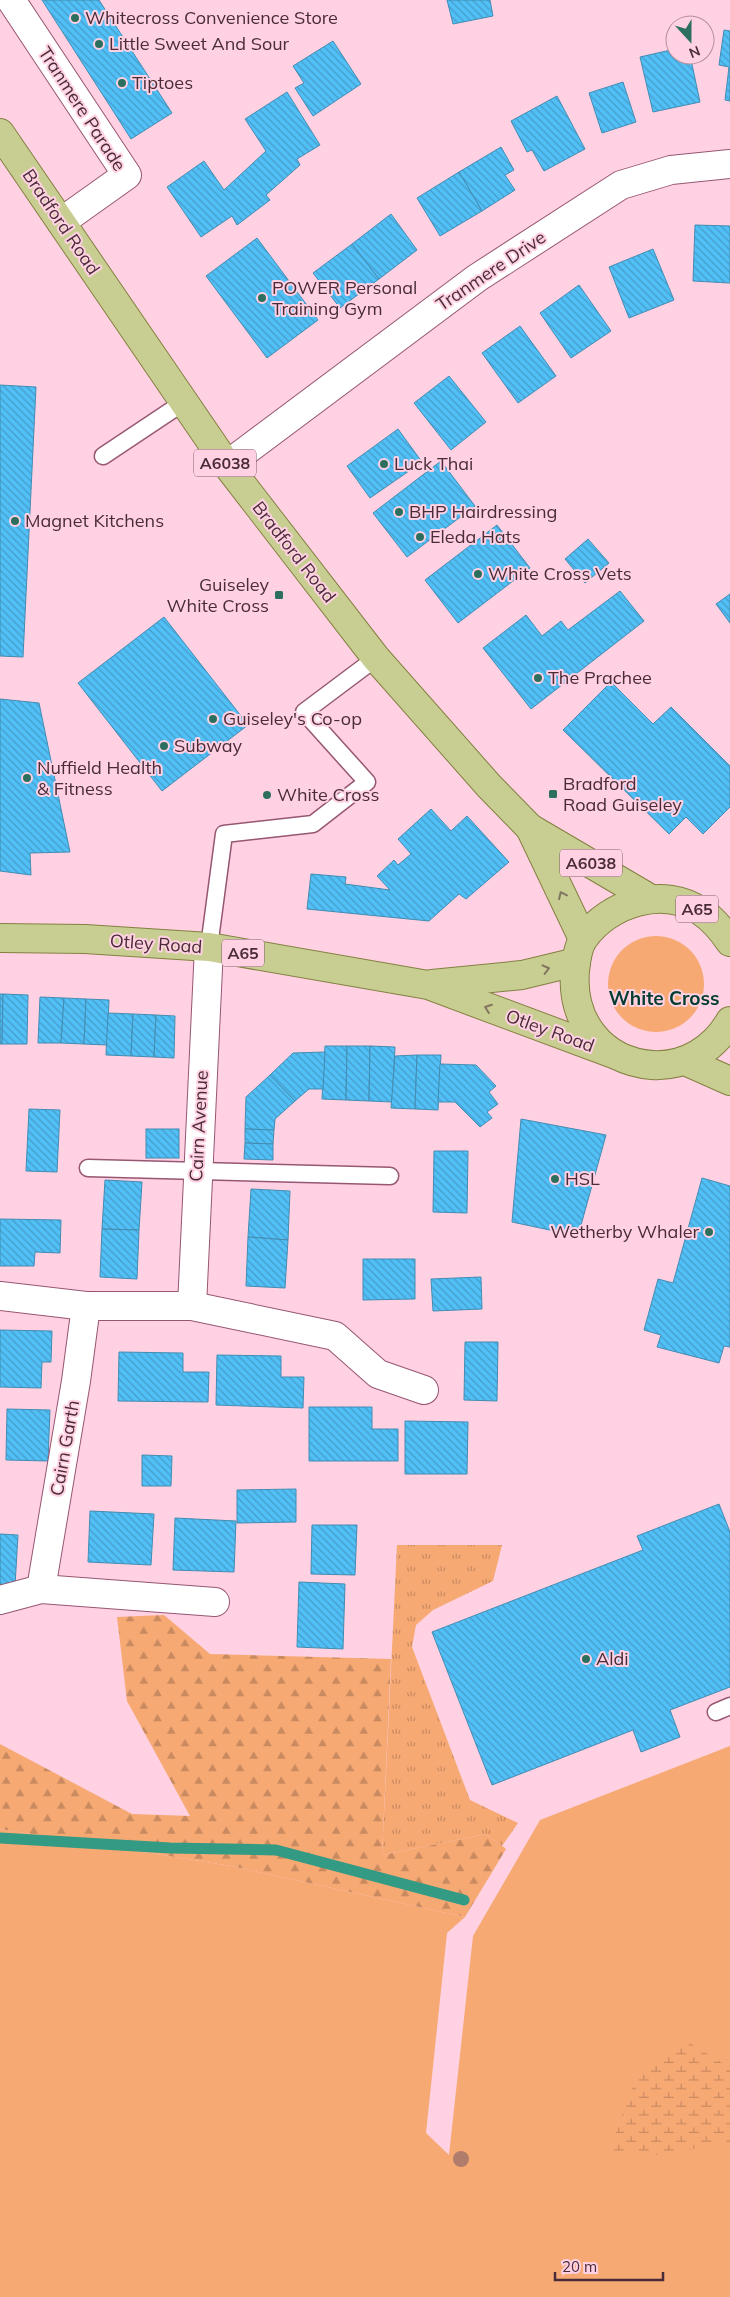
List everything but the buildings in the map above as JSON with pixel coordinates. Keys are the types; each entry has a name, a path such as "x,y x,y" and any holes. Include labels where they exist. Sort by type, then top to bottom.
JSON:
{"main road":[{"name":"Bradford Road","path":"0,132 227,465 376,658 489,786 530,828 651,899"},
{"name":"Bradford Road","path":"530,828 580,950"},
{"name":"A65","path":"727,929 700,911 676,901 651,899 626,905 604,918 580,950 574,989 580,1015 595,1038 616,1055 638,1064 662,1066 685,1061 706,1050 722,1034 730,1021"},
{"name":"Otley Road","path":"0,938 85,939 209,947 428,985 616,1055"},
{"name":"Otley Road","path":"428,985 522,975 580,950"},
{"path":"685,1061 730,1081"}],"street":[{"name":"Tranmere Parade","path":"11,0 127,175 61,222"},
{"name":"Tranmere Drive","path":"227,465 477,278 622,185 671,170 730,164"},
{"name":"Cairn Avenue","path":"192,1306 209,947"},
{"path":"0,1296 86,1306 192,1306 335,1336 378,1374 424,1390"},
{"name":"Cairn Garth","path":"41,1589 76,1381 86,1306"},
{"path":"0,1600 41,1589 215,1602"}],"lane":[{"path":"103,456 184,402"},
{"path":"209,947 224,834 313,824 367,782 304,712 376,658"},
{"path":"88,1168 390,1176"}],"green space":[{"path":"656,936 675,939 690,950 701,965 704,984 701,1003 690,1018 675,1029 656,1032 637,1029 622,1018 611,1003 608,984 611,965 622,950 637,939"},
{"path":"397,1545 502,1545 493,1581 433,1610 416,1625 412,1647 470,1800 518,1823 502,1846 486,1834 382,1855"},
{"path":"164,1615 210,1654 391,1659 382,1855 486,1834 506,1849 465,1917 231,1866 0,1829 0,1744 132,1814 190,1816 127,1701 117,1617"},
{"path":"730,1746 730,2297 0,2297 0,1829 231,1866 465,1917 447,1933 426,2133 449,2155 473,1936 540,1820"},
{"path":"685,2040 730,2068 730,2142 660,2155 608,2153 639,2070"}],"waterway":[{"path":"0,1838 170,1848 276,1850 464,1900"}],"place":[{"name":"Whitecross Convenience Store","path":"75,18"},
{"name":"Little Sweet And Sour","path":"99,44"},
{"name":"Tiptoes","path":"122,83"},
{"name":"POWER Personal Training Gym","path":"262,298"},
{"name":"Luck Thai","path":"384,464"},
{"name":"BHP Hairdressing","path":"399,512"},
{"name":"Magnet Kitchens","path":"15,521"},
{"name":"Eleda Hats","path":"420,537"},
{"name":"White Cross Vets","path":"478,574"},
{"name":"Guiseley White Cross","path":"279,595"},
{"name":"The Prachee","path":"538,678"},
{"name":"Guiseley's Co-op","path":"213,719"},
{"name":"Subway","path":"164,746"},
{"name":"Nuffield Health & Fitness","path":"27,778"},
{"name":"Bradford Road Guiseley","path":"553,794"},
{"name":"White Cross","path":"267,795"},
{"name":"HSL","path":"555,1179"},
{"name":"Wetherby Whaler","path":"709,1232"},
{"name":"Aldi","path":"586,1659"}],"district":[{"name":"White Cross","path":"664,998"}]}
